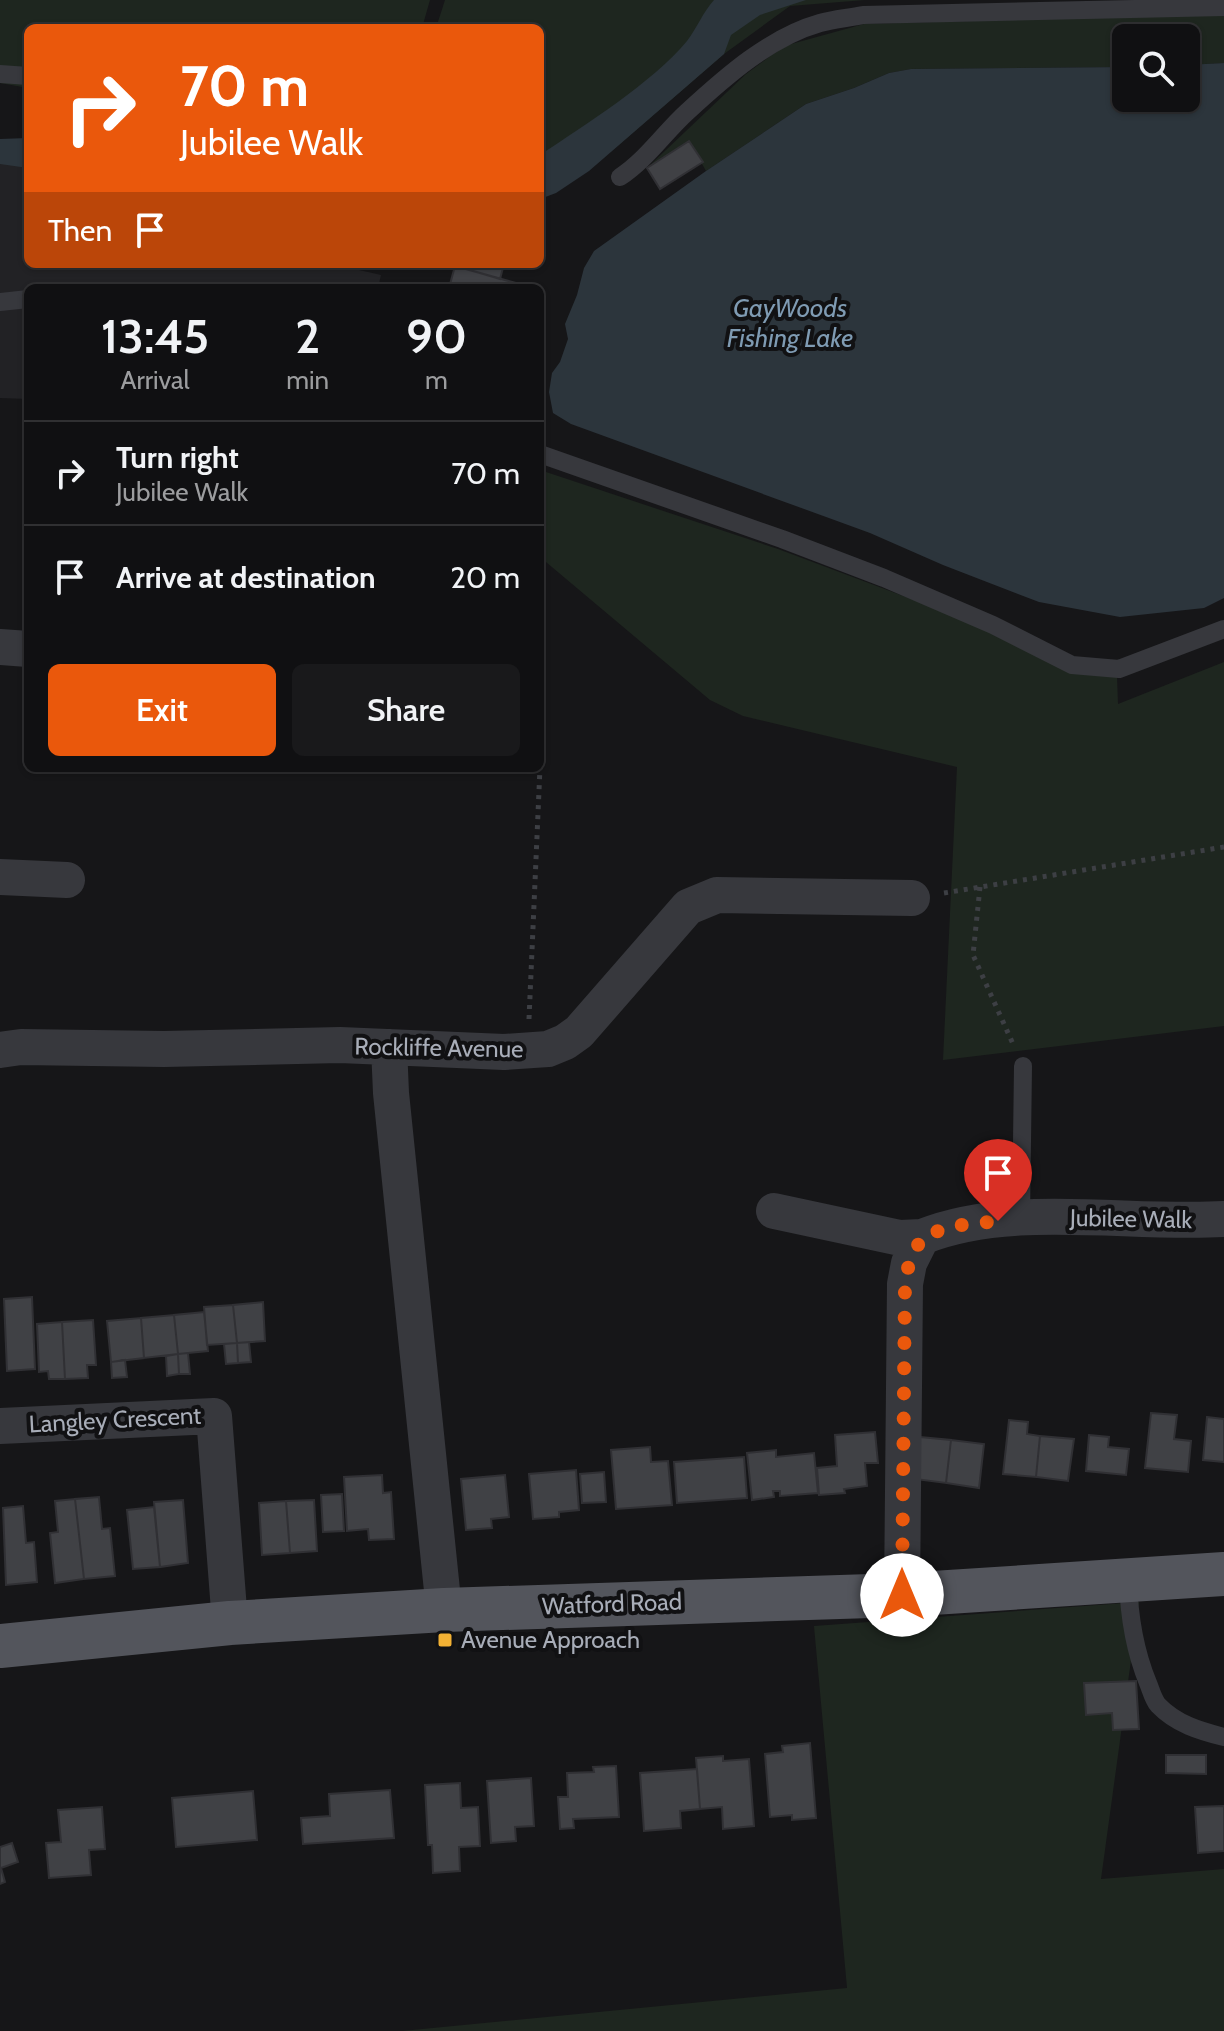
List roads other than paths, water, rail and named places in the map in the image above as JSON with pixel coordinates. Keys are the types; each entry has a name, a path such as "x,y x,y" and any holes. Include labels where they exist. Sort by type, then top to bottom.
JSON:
{"main road":[{"name":"Watford Road","path":"0,1646 230,1623 444,1610 902,1595 1224,1574"}],"street":[{"path":"0,647 24,649"},
{"path":"0,877 67,880"},
{"name":"Rockliffe Avenue","path":"0,1050 21,1047 164,1049 340,1045 504,1052 548,1049 579,1032 688,907 702,899 717,895 912,898"},
{"path":"389,1047 391,1093 444,1610"},
{"path":"774,1211 900,1238 922,1237 909,1263 905,1284 902,1595"},
{"name":"Jubilee Walk","path":"922,1237 952,1226 1021,1218 1224,1219"},
{"name":"Langley Crescent","path":"0,1426 214,1416 230,1623"}],"lane":[{"path":"620,177 632,169 687,112 741,66 783,37 820,23 863,15 1224,7"},
{"path":"0,74 24,76"},
{"path":"0,302 24,299"},
{"path":"544,455 884,578 993,625 1072,665 1119,669 1224,629"},
{"path":"1021,1218 1023,1066"},
{"path":"1128,1580 1129,1617 1139,1661 1156,1703 1175,1720 1202,1732 1224,1737"}],"water":[{"path":"714,0 806,0 760,15 731,35 724,54 589,171 544,198 544,152 656,72 687,41"},
{"name":"GayWoods Fishing Lake","path":"1224,63 1224,598 1204,608 1120,617 1039,602 870,533 571,424 553,413 549,392 552,373 560,362 568,339 565,324 584,268 594,251 806,104 889,73 911,69 1112,67 1112,112 1200,112 1200,64"},
{"path":"24,138 24,167 0,164 0,139"}],"place":[{"name":"Avenue Approach","path":"445,1640"}]}
